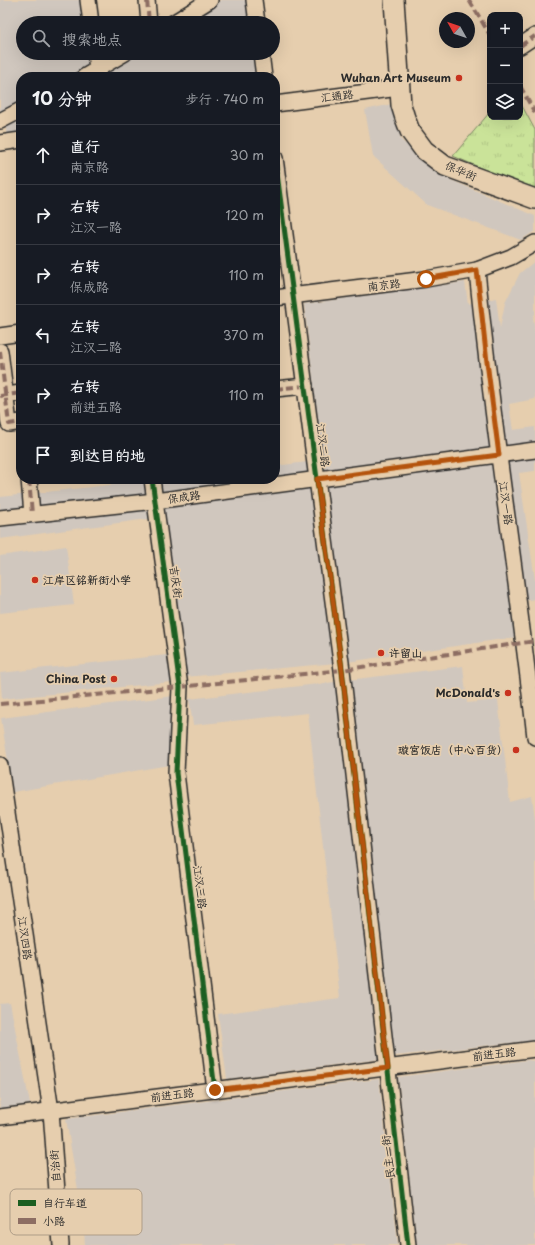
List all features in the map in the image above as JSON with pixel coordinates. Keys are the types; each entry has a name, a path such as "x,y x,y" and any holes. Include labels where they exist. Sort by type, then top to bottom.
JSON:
{"main road":[{"name":"保华街","path":"394,0 399,88 404,118 410,131 424,150 445,166 535,199"},
{"name":"保华街","path":"403,0 411,111 430,145 449,160 535,191"}],"street":[{"path":"88,0 90,16"},
{"path":"147,0 148,16"},
{"path":"184,16 210,0"},
{"path":"254,0 256,16"},
{"path":"523,44 535,36"},
{"path":"93,72 94,60"},
{"path":"97,72 115,60"},
{"path":"262,60 263,72"},
{"name":"汇通路","path":"280,103 399,88"},
{"path":"0,121 16,113"},
{"path":"0,143 16,141"},
{"name":"江汉二路","path":"280,196 342,670 388,1068"},
{"name":"南京路","path":"280,297 426,279 477,270 511,258 535,243"},
{"name":"江汉一路","path":"477,270 487,362 535,737"},
{"path":"0,336 16,333"},
{"path":"0,351 3,396 9,424 16,423"},
{"path":"280,388 305,386"},
{"path":"3,396 16,394"},
{"name":"保成路","path":"0,518 155,501 535,450"},
{"path":"29,484 32,514"},
{"name":"吉庆街","path":"153,484 180,687"},
{"name":"江汉三路","path":"180,687 176,773 215,1090"},
{"name":"江汉四路","path":"0,765 51,1111"},
{"name":"前进五路","path":"0,1118 535,1049"},
{"name":"民主一街","path":"388,1068 408,1245"},
{"name":"自治街","path":"51,1111 57,1189"},
{"name":"自治街","path":"60,1235 61,1245"}],"shaded area":[{"path":"0,0 83,0 85,16 16,16 16,60 91,60 92,67 82,72 16,72 16,107 0,115"},
{"path":"221,0 247,0 249,16 196,16"},
{"path":"127,60 255,60 257,72 108,72"},
{"path":"392,104 401,140 444,177 535,216 535,231 521,240 427,205 373,156 365,110"},
{"path":"16,118 16,135 7,136 5,123"},
{"path":"535,261 535,314 533,317 535,333 535,399 509,404 513,430 535,427 535,471 519,473 535,580 535,599 511,603 517,637 347,662 185,677 163,517 0,539 0,497 119,484 280,484 280,465 323,460 304,304 465,282 468,304 496,298 500,328 505,303 520,273"},
{"name":"江岸区铭新街小学","path":"66,546 74,605 0,613 0,556"},
{"path":"167,655 171,682 2,699 0,673"},
{"path":"463,666 467,703 498,700 510,802 532,796 535,819 535,1040 395,1056 348,680"},
{"path":"335,682 380,1059 227,1079 218,1014 340,998 308,713 193,725 189,699"},
{"path":"173,696 169,765 13,792 1,718"},
{"path":"10,1003 30,1104 0,1108 0,1004"},
{"path":"528,1060 535,1061 535,1245 417,1245 398,1077"},
{"path":"379,1079 398,1245 85,1245 84,1235 142,1235 142,1189 78,1189 66,1119"}],"green space":[{"path":"523,108 535,130 535,189 506,179 453,156 487,116 487,120 523,120"}],"marked path":[{"path":"147,0 148,16"},
{"path":"469,0 487,30"},
{"path":"523,44 535,36"},
{"path":"523,91 535,113"},
{"path":"0,351 9,424 16,423"},
{"path":"280,388 305,386"},
{"path":"0,396 16,394"},
{"path":"29,484 32,514"},
{"path":"0,704 342,670 535,641"}],"cycle path":[{"path":"280,196 342,670 408,1245"},
{"path":"153,484 180,687 176,773 215,1090"}],"place":[{"name":"Wuhan Art Museum","path":"459,78"},
{"name":"江岸区铭新街小学","path":"35,580"},
{"name":"许留山","path":"381,653"},
{"name":"China Post","path":"114,679"},
{"name":"McDonald's","path":"508,693"},
{"name":"璇宫饭店（中心百货）","path":"516,750"}],"route":[{"path":"215,1090 388,1068 342,670 317,479 499,455 477,270 426,279"}]}
